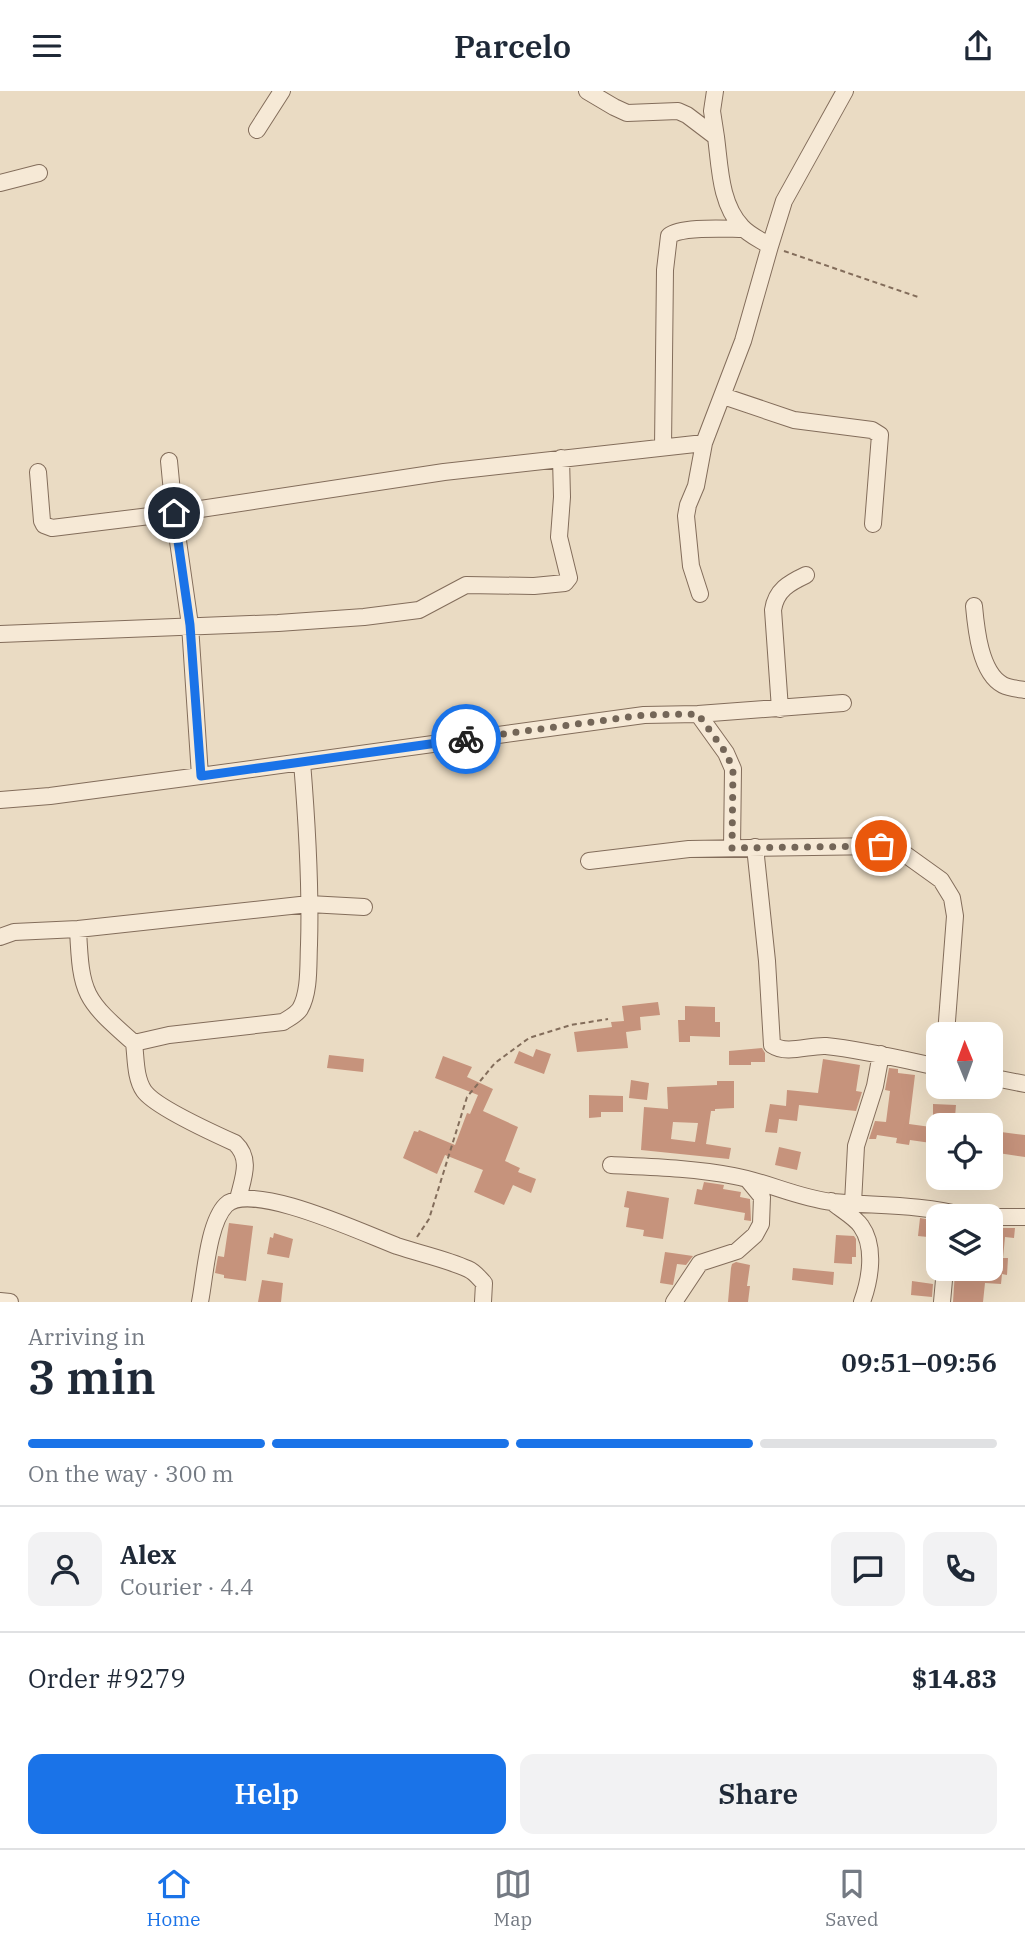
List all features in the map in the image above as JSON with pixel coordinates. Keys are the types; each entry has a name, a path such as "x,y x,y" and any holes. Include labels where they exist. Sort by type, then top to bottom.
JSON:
{"street":[{"path":"257,130 282,91"},
{"path":"587,91 627,113 678,111 716,137"},
{"path":"715,91 712,111 724,195 731,212 743,229 770,246"},
{"path":"700,594 691,566 686,516 696,486 704,443 743,341 784,201 845,91"},
{"path":"0,183 39,173"},
{"path":"663,447 665,270 669,236 674,232 743,229"},
{"path":"723,395 794,420 872,430 880,435 873,524"},
{"path":"38,471 42,520 47,526 174,513 444,472 704,443"},
{"path":"0,634 364,617 419,610 466,585 534,586 565,583 569,578 559,537 561,458"},
{"path":"169,461 190,625 201,776"},
{"path":"780,709 773,610 775,598 790,582 806,575"},
{"path":"974,606 981,652 989,670 1003,685 1025,690"},
{"path":"0,800 50,796 644,715 698,714 843,703"},
{"path":"698,714 726,753 733,769 732,848"},
{"path":"134,1042 169,1035 283,1022 300,1009 307,983 310,857 302,762"},
{"path":"589,861 659,852 755,847 881,846 902,852 941,880 953,898 955,916 947,1022"},
{"path":"755,847 767,961 772,1045 786,1049 823,1046 881,1054 926,1064"},
{"path":"0,937 14,933 78,929 309,904 364,907"},
{"path":"78,929 82,983 87,995 105,1017 134,1042 138,1080 148,1096 235,1143 243,1150 247,1162 238,1199"},
{"path":"853,1203 856,1146 875,1086 881,1054"},
{"path":"1003,1080 1025,1084"},
{"path":"611,1165 686,1169 747,1180 831,1202 926,1212"},
{"path":"674,1302 700,1263 737,1251 755,1235 761,1224 762,1197 747,1180"},
{"path":"200,1302 216,1221 227,1204 238,1199 278,1202 307,1210 397,1246 471,1270 484,1283 484,1302"},
{"path":"831,1202 861,1225 866,1238 870,1267 862,1302"},
{"path":"1003,1217 1025,1217"},
{"path":"942,1302 944,1281"},
{"path":"0,1301 10,1302"}],"path":[{"path":"770,246 918,297"},
{"path":"397,1246 415,1240 429,1219 467,1097 495,1063 529,1038 571,1025 608,1019"}],"building":[{"path":"658,1002 660,1015 640,1017 641,1030 626,1032 628,1048 577,1052 574,1032 612,1027 611,1022 624,1021 622,1006"},
{"path":"685,1006 715,1007 715,1022 720,1022 720,1037 690,1036 690,1042 679,1042 678,1020 685,1020"},
{"path":"762,1048 765,1062 729,1065 729,1051"},
{"path":"536,1049 551,1054 544,1074 514,1063 519,1051 533,1057"},
{"path":"329,1055 364,1059 363,1072 327,1068"},
{"path":"443,1056 472,1067 467,1077 493,1089 483,1111 518,1127 505,1161 520,1168 518,1172 536,1179 531,1193 513,1185 504,1205 474,1192 483,1170 445,1155 437,1174 403,1158 414,1131 419,1130 455,1145 467,1113 470,1114 478,1095 435,1078"},
{"path":"823,1059 860,1065 856,1091 862,1092 856,1111 799,1105 797,1121 779,1119 777,1133 765,1132 770,1104 786,1106 787,1090 818,1093"},
{"path":"889,1068 898,1069 898,1073 915,1075 909,1124 926,1126 926,1142 910,1140 909,1145 896,1143 897,1138 877,1135 876,1139 869,1139 875,1121 886,1122 890,1091 885,1090"},
{"path":"631,1080 649,1083 647,1100 629,1098"},
{"path":"717,1081 734,1081 734,1108 711,1111 706,1144 731,1148 729,1159 641,1150 644,1107 668,1109 667,1087 717,1085","holes":["673,1122 698,1123 695,1142 671,1139"]},
{"path":"589,1095 623,1096 623,1112 601,1112 601,1117 589,1118"},
{"path":"933,1104 956,1105 955,1113 933,1113"},
{"path":"1003,1132 1025,1135 1025,1157 1003,1154"},
{"path":"779,1147 801,1152 797,1170 775,1165"},
{"path":"704,1182 724,1185 723,1189 741,1192 740,1197 750,1199 751,1221 744,1220 745,1213 694,1204 697,1189 702,1190"},
{"path":"627,1191 669,1198 663,1239 643,1236 644,1230 626,1227 629,1208 624,1207"},
{"path":"920,1218 926,1219 926,1237 918,1236"},
{"path":"229,1223 253,1226 246,1281 224,1278 224,1275 215,1273 218,1256 224,1257"},
{"path":"1003,1228 1015,1228 1014,1238 1005,1237 1003,1258"},
{"path":"274,1233 293,1239 289,1258 267,1254 270,1237 273,1238"},
{"path":"836,1235 854,1236 856,1239 856,1257 852,1257 852,1264 834,1263"},
{"path":"665,1252 693,1256 686,1265 677,1264 673,1285 660,1283"},
{"path":"1003,1258 1008,1258 1007,1275 1003,1274"},
{"path":"736,1262 750,1265 748,1302 728,1302 731,1268"},
{"path":"793,1268 834,1272 833,1285 792,1280"},
{"path":"262,1280 283,1283 281,1302 258,1302"},
{"path":"912,1281 933,1284 932,1297 911,1295"},
{"path":"954,1281 1001,1281 1001,1284 985,1283 983,1302 953,1302"}],"way so far":[{"path":"466,739 644,715 698,714 726,753 733,769 732,848 867,844 881,846"}],"route":[{"path":"174,513 190,625 201,776 466,739"}]}
